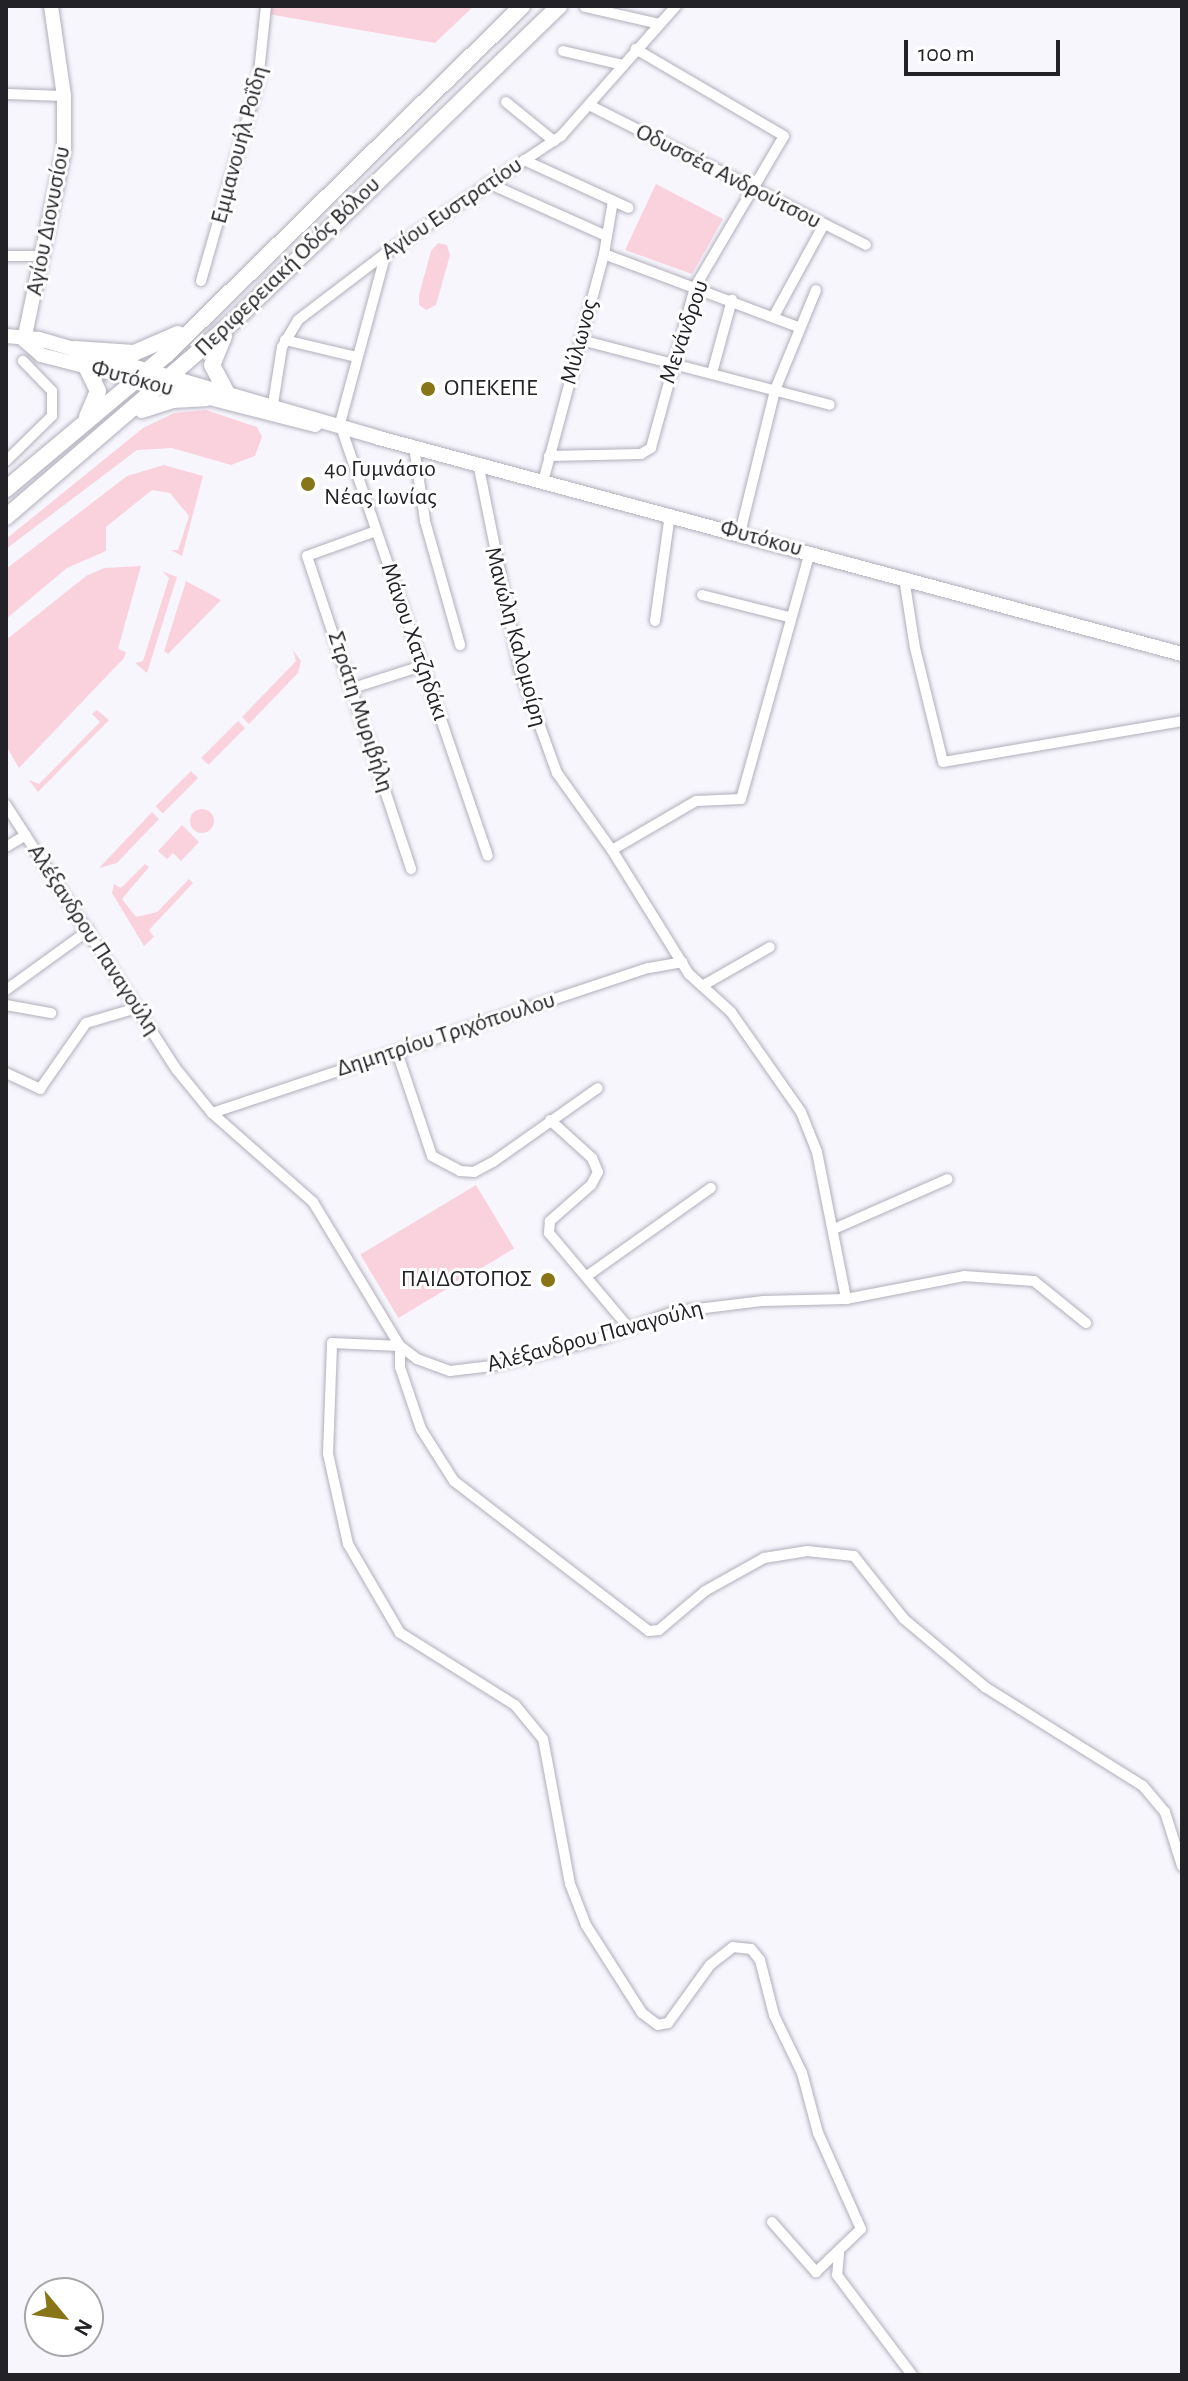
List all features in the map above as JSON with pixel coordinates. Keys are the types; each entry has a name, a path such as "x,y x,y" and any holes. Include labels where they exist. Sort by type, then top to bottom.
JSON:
{"main road":[{"name":"Περιφερειακή Οδός Βόλου","path":"6,489 143,376 210,314 522,6"},
{"name":"Περιφερειακή Οδός Βόλου","path":"6,517 126,418 234,321 559,6"},
{"path":"75,349 118,355 143,351 210,314"},
{"path":"226,391 212,363 234,321"},
{"path":"81,427 98,394 87,368"},
{"path":"126,418 172,400 205,398"}],"street":[{"name":"Αγίου Διονυσίου","path":"24,340 62,171 64,96 51,6"},
{"name":"Εμμανουήλ Ροΐδη","path":"201,281 258,82 266,6"},
{"name":"Αγίου Ευστρατίου","path":"273,404 285,340 304,314 386,253 554,141 591,106 636,49 676,6"},
{"path":"585,7 659,24"},
{"name":"Μενάνδρου","path":"549,456 647,452 695,287 783,132 636,49"},
{"path":"563,51 623,65"},
{"path":"6,94 64,96"},
{"path":"506,102 554,141"},
{"name":"Οδυσσέα Ανδρούτσου","path":"591,106 823,226 866,245"},
{"path":"524,160 629,208"},
{"path":"488,183 604,235"},
{"name":"Μύλωνος","path":"543,482 604,254 604,235 613,201"},
{"path":"774,316 823,226"},
{"path":"340,427 386,253"},
{"path":"604,254 798,327"},
{"path":"6,256 44,256"},
{"path":"740,533 775,390 798,327 816,290"},
{"path":"712,373 732,300"},
{"name":"Φυτόκου","path":"6,336 39,339 75,349 143,376"},
{"name":"Φυτόκου","path":"24,340 41,355 87,368 226,391 340,427 1182,654"},
{"path":"285,340 357,357"},
{"path":"581,340 830,405"},
{"path":"6,461 39,432 54,409 46,380 23,361"},
{"name":"Φυτόκου","path":"167,382 205,398 276,418 340,427"},
{"name":"Μάνου Χατζηδάκι","path":"340,427 488,856"},
{"path":"414,447 425,521 460,645"},
{"name":"Μανώλη Καλομοίρη","path":"478,463 495,565 534,719 565,788 612,850 682,962 702,986 731,1012 801,1112 817,1152 846,1299"},
{"path":"655,621 670,514"},
{"name":"Στράτη Μυριβήλη","path":"376,531 307,556 411,869"},
{"path":"612,850 696,801 741,799 789,617 810,552"},
{"path":"904,578 909,620 943,762 1182,721"},
{"path":"702,595 789,617"},
{"path":"353,688 422,666"},
{"name":"Αλέξανδρου Παναγούλη","path":"6,805 137,1008 212,1113 313,1202 400,1346 428,1364 463,1370 694,1309 846,1299 964,1276 1022,1278 1047,1287 1086,1323"},
{"path":"6,847 26,835"},
{"path":"7,986 89,930"},
{"path":"702,986 770,947"},
{"name":"Δημητρίου Τριχόπουλου","path":"212,1113 649,968 682,962"},
{"path":"6,1005 51,1013"},
{"path":"6,1073 40,1089 86,1023 137,1008"},
{"path":"397,1052 432,1156 441,1165 474,1172 598,1088"},
{"path":"550,1120 598,1169 593,1183 550,1221 548,1229 629,1328"},
{"path":"834,1229 948,1179"},
{"path":"587,1276 711,1188"},
{"path":"772,2222 816,2272 857,2238 860,2226 818,2133 802,2073 774,2015 756,1953 739,1946 720,1955 668,2023 647,2018 599,1947 573,1894 543,1739 515,1705 400,1633 348,1544 328,1454 332,1343 400,1346 400,1367 421,1429 454,1481 643,1627 659,1630 705,1591 764,1558 807,1551 854,1556 904,1619 996,1695 1143,1786 1170,1824 1182,1866"},
{"path":"1170,1824 1182,1822"},
{"path":"840,2252 837,2275 912,2375"}],"shaded area":[{"path":"269,6 474,6 435,43 268,14"},
{"path":"656,184 723,219 692,274 625,250"},
{"path":"438,243 447,245 450,255 436,305 426,310 419,305 419,295 431,251"},
{"path":"206,410 257,427 262,437 255,456 231,465 172,448 137,450 6,549 6,539 143,428 174,413"},
{"path":"164,465 203,476 182,556 171,550 178,550 189,516 170,493 152,490 106,527 106,551 67,568 6,619 6,569 127,476"},
{"path":"141,566 118,649 126,652 124,658 19,768 6,746 6,640 86,576 104,568"},
{"path":"162,571 177,577 147,673 135,663 143,661 169,578"},
{"path":"186,581 221,600 168,654 164,651"},
{"path":"293,650 301,661 298,673 249,724 242,717 296,661"},
{"path":"97,710 109,720 38,792 29,780 39,784 100,722 92,714"},
{"path":"238,721 245,728 208,765 201,758"},
{"path":"191,771 198,778 163,813 156,806"},
{"path":"202,809 211,812 214,821 211,830 202,833 193,830 190,821 193,812"},
{"path":"152,812 159,819 117,863 99,868"},
{"path":"182,825 199,842 181,861 173,853 167,859 158,851"},
{"path":"145,864 149,867 122,899 136,917 157,912 189,879 193,883 149,930 154,937 144,946 112,893 114,884 121,888"},
{"path":"476,1185 514,1248 398,1318 360,1255"}],"place":[{"name":"ΟΠΕΚΕΠΕ","path":"428,389"},
{"name":"4ο Γυμνάσιο Νέας Ιωνίας","path":"308,484"},
{"name":"ΠΑΙΔΟΤΟΠΟΣ","path":"548,1280"}]}
